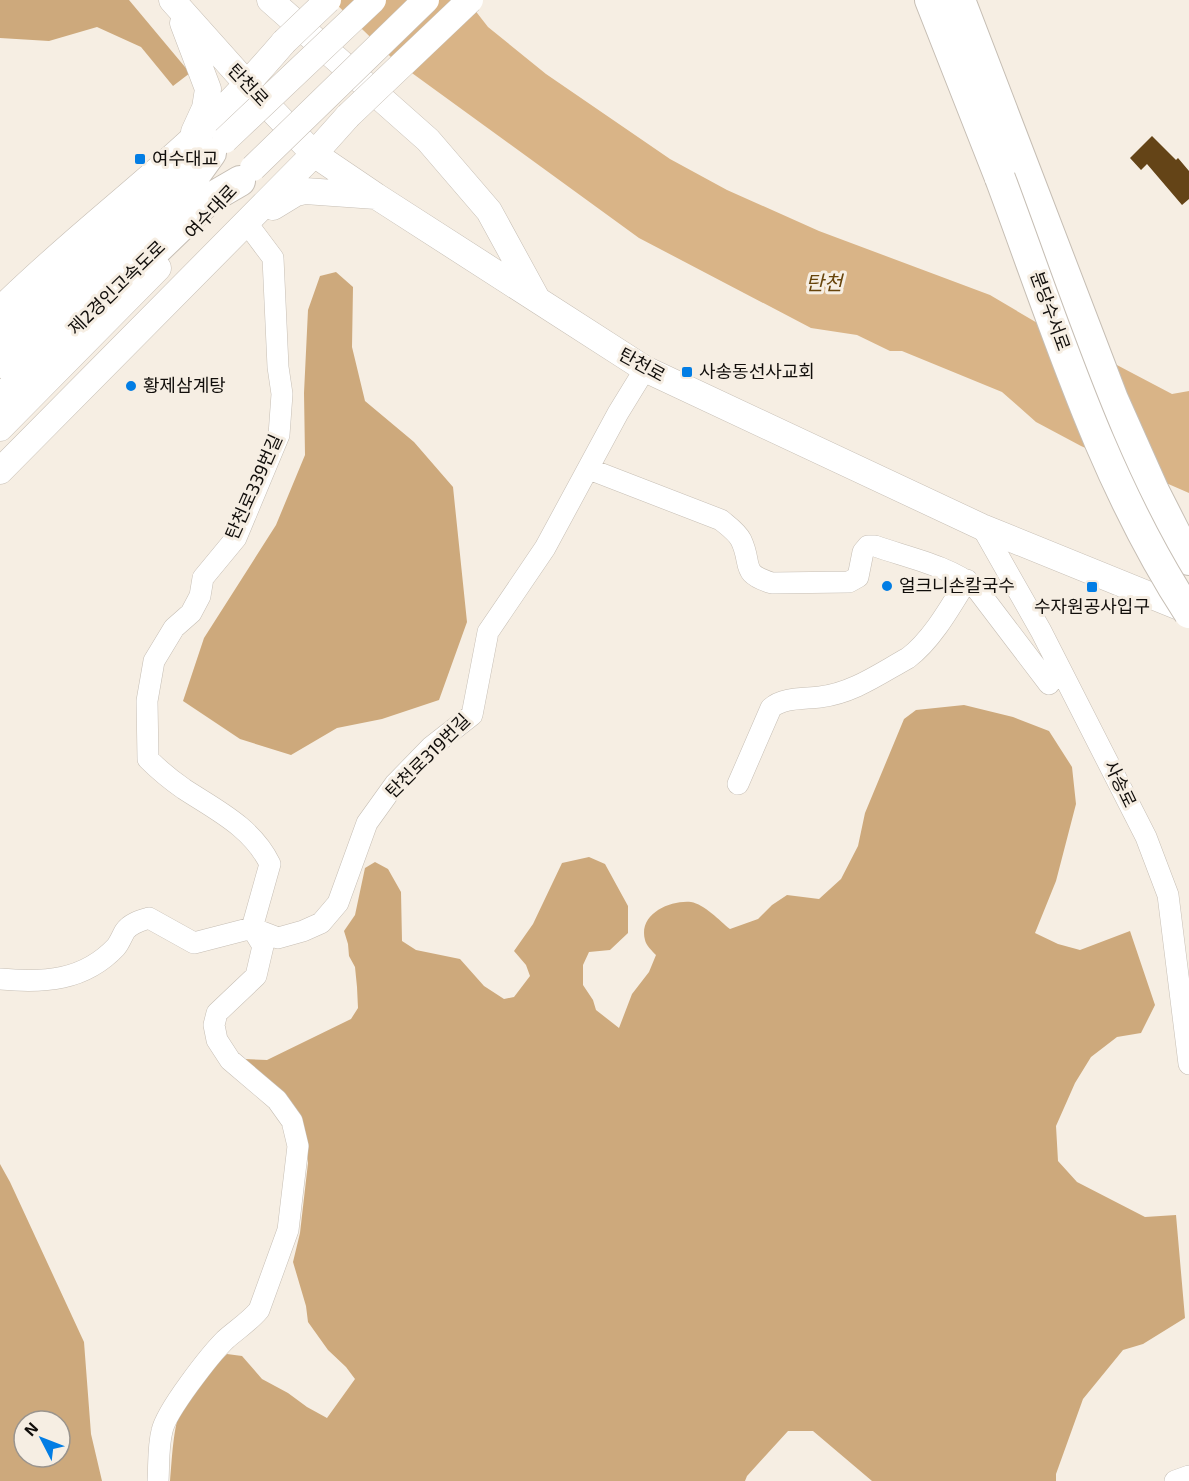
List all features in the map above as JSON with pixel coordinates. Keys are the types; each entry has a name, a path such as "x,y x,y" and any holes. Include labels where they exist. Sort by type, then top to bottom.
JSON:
{"highway":[{"name":"분당수서로","path":"930,0 1000,178 1077,388 1111,468 1166,577 1189,612"},
{"name":"분당수서로","path":"960,0 1113,399 1154,491 1189,560"},
{"name":"제2경인고속도로","path":"0,373 188,185 209,145"},
{"name":"제2경인고속도로","path":"0,400 209,199 246,175"}],"main road":[{"path":"270,0 428,140 489,211 538,300"},
{"path":"0,310 41,269 209,145 247,84 284,42 328,0"},
{"path":"0,341 49,292 209,145 373,0"},
{"name":"여수대로","path":"0,428 220,206 246,175 426,0"},
{"path":"0,471 314,154 348,116 470,0"},
{"path":"174,3 208,89 205,108 209,145"},
{"name":"탄천로","path":"174,3 314,154 645,369 981,527 1189,612"},
{"path":"246,222 296,193 305,191 376,196"}],"street":[{"name":"탄천로339번길","path":"246,222 273,258 278,367 282,394 279,435 236,538 203,578 200,596 191,613 174,628 154,661 147,700 146,731 148,759 170,779 237,823 264,851 270,864 252,928"},
{"name":"탄천로319번길","path":"252,928 278,938 303,931 321,922 338,903 367,823 395,784 446,735 472,715 488,632 545,548 618,412 645,369"},
{"path":"589,469 721,520 735,532 741,541 749,571 760,579 772,583 849,582 858,577 863,552 868,546 874,546 967,580 976,588 1049,684"},
{"name":"사송로","path":"981,527 1013,579 1146,837 1168,895 1189,1064"},
{"path":"738,784 771,708 784,701 822,697 853,690 908,658 948,612 967,580"},
{"path":"0,979 29,981 76,975 101,960 118,945 126,930 136,922 149,918 194,943 252,928 263,946 256,976 217,1013 214,1025 217,1040 230,1060 277,1100 292,1121 298,1146 288,1230 259,1310 225,1340 206,1361 173,1407 162,1429 158,1481"},
{"path":"1174,1481 1189,1476"}],"shaded area":[{"path":"0,0 129,0 190,73 173,86 141,47 97,27 49,41 0,38"},
{"path":"336,272 353,287 352,347 365,401 414,442 453,487 467,622 439,700 382,719 337,728 291,755 240,739 183,701 204,638 276,525 305,455 304,393 308,310 320,276"},
{"path":"964,705 1013,717 1049,731 1072,767 1076,804 1056,881 1035,933 1058,944 1080,950 1130,931 1155,1005 1141,1033 1117,1037 1091,1057 1075,1083 1056,1126 1058,1161 1077,1182 1145,1217 1176,1215 1185,1318 1143,1344 1123,1350 1083,1399 1056,1474 1056,1481 872,1481 813,1431 788,1431 745,1481 170,1481 175,1433 182,1407 197,1386 227,1354 242,1356 262,1379 327,1418 355,1379 328,1350 308,1322 306,1306 293,1262 300,1233 308,1163 304,1126 244,1059 267,1060 351,1019 358,1008 355,967 349,956 344,931 355,915 365,868 375,862 388,869 401,892 402,941 416,950 460,959 484,986 504,999 514,997 530,976 526,965 514,951 533,924 562,863 589,857 605,864 628,906 628,933 610,950 589,952 583,965 583,985 593,1000 596,1010 619,1028 632,994 649,972 656,955 645,940 646,923 651,916 665,906 691,902 706,909 730,929 758,919 772,905 787,895 819,899 841,879 858,846 865,813 904,719 916,710"},
{"path":"0,1164 84,1342 91,1434 102,1481 0,1481"}],"water":[{"name":"탄천","path":"332,0 467,0 488,27 546,74 670,159 727,190 819,231 990,295 1039,324 1172,394 1189,391 1189,493 1081,446 1036,422 1002,392 902,351 890,351 857,335 811,328 639,238 394,60"}],"building":[{"path":"1152,136 1176,160 1178,158 1189,171 1189,199 1182,205 1147,164 1141,170 1130,158"}],"place":[{"name":"여수대교","path":"140,159"},
{"name":"사송동선사교회","path":"687,372"},
{"name":"황제삼계탕","path":"131,386"},
{"name":"얼크니손칼국수","path":"887,586"},
{"name":"수자원공사입구","path":"1092,587"}]}
